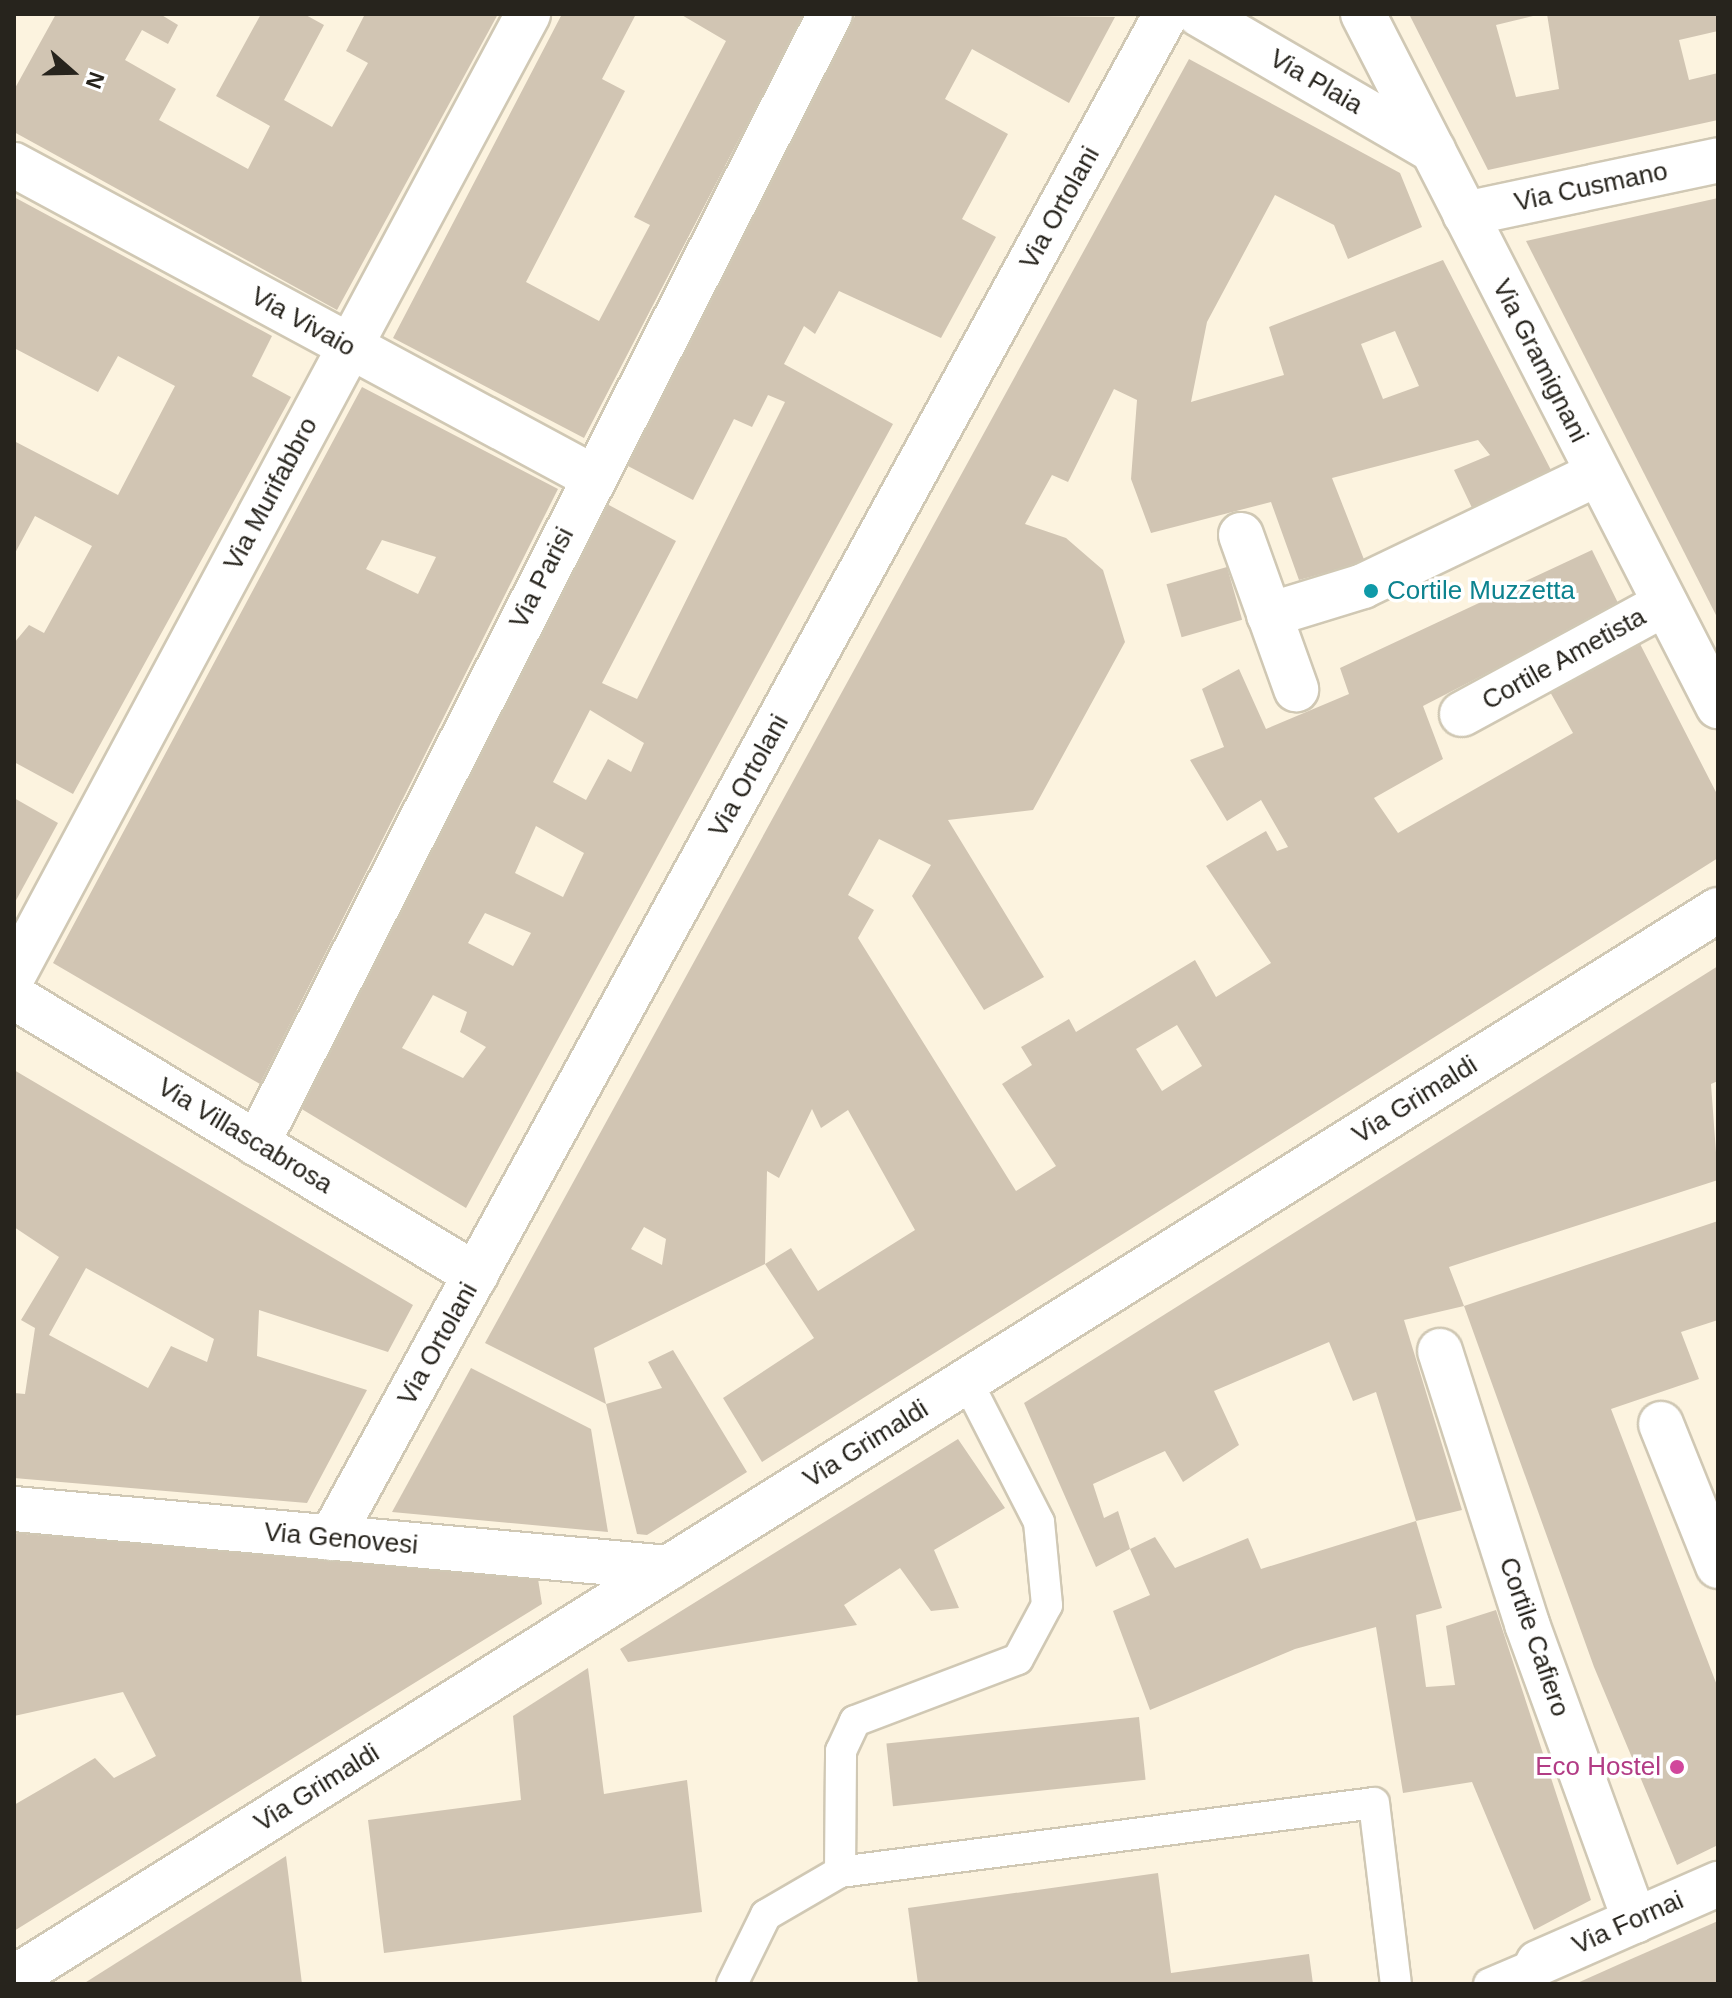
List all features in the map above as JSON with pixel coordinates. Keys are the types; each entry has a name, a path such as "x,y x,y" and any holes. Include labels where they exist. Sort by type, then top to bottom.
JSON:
{"street":[{"name":"Via Murifabbro","path":"14,974 528,14"},
{"name":"Via Parisi","path":"257,1144 830,14"},
{"name":"Via Ortolani","path":"331,1538 1166,14"},
{"name":"Via Plaia","path":"1199,14 1433,150"},
{"name":"Via Gramignani","path":"1363,14 1718,706"},
{"name":"Via Cusmano","path":"1465,214 1718,160"},
{"name":"Via Vivaio","path":"14,165 593,477"},
{"path":"1269,615 1363,586 1597,474"},
{"path":"1241,535 1296,689"},
{"name":"Cortile Ametista","path":"1462,714 1665,604"},
{"name":"Via Grimaldi","path":"14,1978 1718,910"},
{"name":"Via Villascabrosa","path":"14,997 476,1275"},
{"name":"Cortile Cafiero","path":"1440,1351 1527,1624 1635,1921"},
{"path":"1661,1424 1718,1566"},
{"name":"Via Genovesi","path":"14,1509 668,1568"},
{"name":"Via Fornai","path":"1538,1963 1718,1884"}],"lane":[{"path":"840,1872 841,1751 855,1721 1018,1659 1047,1605 1039,1522 967,1381"},
{"path":"732,1984 766,1915 840,1872 1374,1803 1396,1984"},
{"path":"1489,1984 1538,1963"}],"building":[{"path":"56,14 160,14 178,25 168,44 142,30 125,60 176,89 159,120 248,169 270,126 216,96 261,14 304,14 324,25 284,100 332,127 368,63 346,51 365,14 498,14 337,310 14,132 14,90"},
{"path":"562,14 636,14 602,79 625,91 526,282 599,321 650,225 634,217 726,41 680,14 804,14 584,438 393,338"},
{"path":"856,14 1115,17 1069,103 972,49 945,99 1008,134 962,219 996,237 941,338 839,291 815,334 804,326 784,364 893,424 466,1208 300,1108 607,504 676,541 602,683 637,699 785,402 768,395 752,427 734,419 693,500 626,465","holes":["590,710 644,743 631,772 608,759 586,800 553,782","536,826 584,853 563,897 515,873","485,913 531,933 513,966 468,943","433,995 467,1012 460,1032 486,1047 463,1078 402,1048"]},
{"path":"1409,14 1541,14 1496,25 1516,97 1559,89 1547,14 1718,14 1718,31 1679,40 1689,80 1718,73 1718,120 1488,170"},
{"path":"1189,59 1400,173 1422,227 1348,259 1334,225 1275,195 1207,322 1191,402 1284,375 1269,327 1443,260 1553,474 1474,512 1454,470 1490,455 1478,440 1332,478 1365,562 1299,580 1271,502 1151,533 1131,479 1137,400 1114,389 1068,482 1052,475 1025,524 1066,538 1103,570 1125,642 1033,810 948,820 1044,977 984,1010 912,896 931,865 879,839 848,895 874,910 858,938 1016,1191 1056,1166 1002,1084 1032,1065 1021,1047 1069,1019 1076,1032 1195,960 1216,997 1271,963 1206,866 1266,831 1277,851 1288,847 1261,800 1227,821 1190,760 1224,747 1202,689 1239,669 1266,729 1349,694 1340,668 1592,550 1619,605 1423,706 1443,759 1374,798 1398,833 1573,733 1549,690 1639,642 1718,796 1718,858 762,1462 723,1398 814,1338 765,1264 594,1348 606,1404 485,1343","holes":["1395,331 1419,386 1383,399 1361,344","1177,1025 1202,1066 1162,1091 1136,1049","812,1109 821,1128 848,1110 915,1230 818,1291 791,1248 765,1264 767,1171 779,1178","644,1227 666,1239 662,1265 631,1249"]},
{"path":"14,197 272,336 252,376 291,397 73,794 14,762 14,643 29,625 44,633 92,546 35,516 14,555 14,441 118,495 175,386 118,356 98,392 14,348"},
{"path":"1718,198 1718,619 1526,241"},
{"path":"362,387 558,489 260,1084 53,963","holes":["382,540 436,557 418,594 366,569"]},
{"path":"1227,567 1242,620 1182,637 1166,584"},
{"path":"14,798 58,823 14,904"},
{"path":"1718,966 1718,1081 1711,1084 1718,1180 1449,1267 1464,1306 1404,1320 1462,1510 1416,1521 1376,1392 1353,1401 1329,1342 1214,1391 1239,1445 1183,1482 1165,1451 1093,1484 1104,1518 1118,1511 1130,1549 1096,1567 1024,1403"},
{"path":"14,1070 413,1305 388,1352 259,1310 257,1356 367,1390 307,1503 14,1478 14,1393 25,1394 35,1328 21,1320 59,1257 14,1227","holes":["86,1268 214,1339 207,1362 171,1346 148,1388 49,1335"]},
{"path":"1718,1221 1718,1320 1681,1332 1699,1379 1611,1409 1718,1688 1718,1845 1677,1865 1594,1667 1464,1306"},
{"path":"673,1350 747,1472 647,1535 637,1534 606,1404 662,1388 648,1362"},
{"path":"471,1368 591,1429 608,1532 392,1512"},
{"path":"958,1439 1005,1508 934,1550 959,1608 931,1611 900,1568 844,1605 857,1625 628,1662 620,1649"},
{"path":"1416,1521 1442,1608 1416,1615 1426,1687 1455,1685 1446,1626 1496,1610 1591,1900 1534,1930 1472,1782 1403,1793 1376,1627 1295,1649 1150,1710 1113,1611 1150,1595 1130,1549 1155,1537 1175,1568 1248,1538 1261,1569"},
{"path":"14,1533 538,1579 542,1604 14,1931 14,1805 95,1758 114,1778 156,1756 123,1692 14,1716"},
{"path":"588,1668 604,1794 687,1780 702,1912 384,1953 368,1820 521,1800 513,1716"},
{"path":"1139,1717 1146,1780 893,1806 886,1744"},
{"path":"286,1856 302,1984 83,1984 170,1929"},
{"path":"1158,1873 1171,1973 1309,1954 1313,1984 918,1984 908,1908"},
{"path":"1718,1921 1718,1984 1575,1984 1622,1963"}],"place":[{"name":"Cortile Muzzetta","path":"1371,591"},
{"name":"Eco Hostel","path":"1677,1767"}]}
